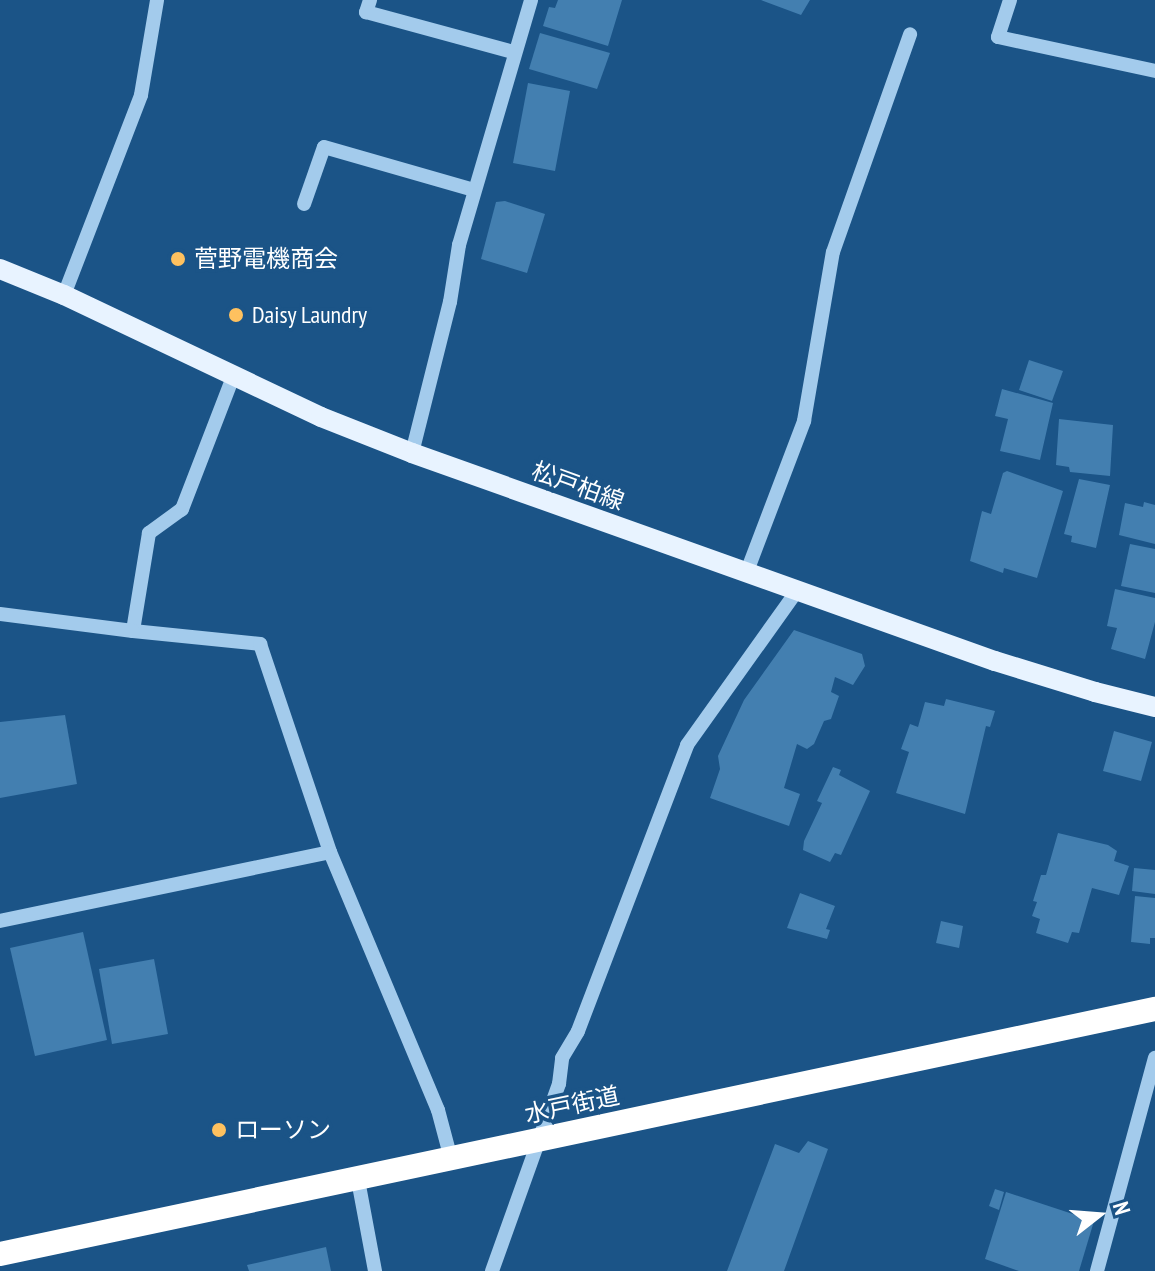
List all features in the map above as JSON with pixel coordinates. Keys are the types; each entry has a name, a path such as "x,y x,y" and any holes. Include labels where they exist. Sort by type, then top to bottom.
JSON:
{"highway":[{"name":"水戸街道","path":"0,1254 1155,1009"}],"main road":[{"name":"松戸柏線","path":"0,269 64,295 233,377 412,453 796,592 1024,670 1155,707"}],"street":[{"path":"64,295 141,95 157,0"},
{"path":"370,0 366,12 513,52"},
{"path":"412,453 474,190 531,0"},
{"path":"1010,0 998,37 1155,71"},
{"path":"746,574 804,421 833,252 910,34"},
{"path":"304,204 324,147 474,190"},
{"path":"133,631 149,533 182,509 233,377"},
{"path":"492,1271 559,1084 562,1058 578,1031 687,745 796,592"},
{"path":"0,614 260,644 330,852 438,1110 451,1159"},
{"path":"0,921 330,852"},
{"path":"1097,1271 1155,1058"},
{"path":"358,1180 375,1271"}],"building":[{"path":"558,0 622,0 608,46 543,26 549,7 555,8"},
{"path":"761,0 810,0 801,15"},
{"path":"540,33 610,53 597,89 529,69"},
{"path":"528,83 570,91 555,171 513,163"},
{"path":"505,201 545,214 527,273 481,259 496,202"},
{"path":"1029,360 1063,371 1052,401 1019,390"},
{"path":"1002,389 1053,403 1040,460 1000,451 1008,419 995,416"},
{"path":"1059,419 1113,425 1110,476 1070,472 1069,467 1056,465"},
{"path":"1007,471 1063,491 1037,578 1004,568 1003,573 970,561 982,511 991,514 1003,473"},
{"path":"1079,479 1110,485 1096,548 1071,542 1072,536 1064,534"},
{"path":"1144,502 1155,505 1155,544 1119,535 1125,503 1143,507"},
{"path":"1130,544 1155,549 1155,593 1121,586"},
{"path":"1115,589 1155,598 1155,622 1145,659 1111,649 1117,628 1107,626"},
{"path":"794,630 862,654 865,666 853,685 835,677 831,692 839,696 831,719 824,721 814,744 807,749 797,744 784,788 800,794 789,826 710,798 720,769 718,756 744,700"},
{"path":"946,699 995,711 990,727 986,726 965,814 896,793 909,752 901,749 910,724 918,727 925,702 944,706"},
{"path":"65,715 77,784 0,798 0,722"},
{"path":"1114,731 1152,742 1141,781 1103,771"},
{"path":"833,767 841,770 839,775 870,791 841,855 835,853 830,862 803,850 804,841 822,803 817,801"},
{"path":"1058,833 1108,845 1117,851 1114,861 1129,866 1119,895 1092,888 1079,933 1072,932 1068,943 1036,933 1040,919 1032,916 1041,875 1046,875"},
{"path":"1134,868 1155,870 1155,894 1132,891"},
{"path":"800,893 835,906 826,929 830,930 827,939 787,928"},
{"path":"1135,896 1155,898 1155,938 1150,938 1150,944 1131,942"},
{"path":"941,921 963,926 959,948 936,943"},
{"path":"83,932 107,1040 35,1056 10,948"},
{"path":"154,959 168,1034 112,1044 99,969"},
{"path":"808,1141 828,1149 784,1271 727,1271 775,1144 799,1153"},
{"path":"995,1189 1004,1192 999,1210 989,1206"},
{"path":"1006,1192 1094,1221 1079,1271 1019,1271 985,1259"},
{"path":"326,1247 331,1271 249,1271 247,1265"}],"place":[{"name":"菅野電機商会","path":"178,259"},
{"name":"Daisy Laundry","path":"236,315"},
{"name":"ローソン","path":"219,1130"}]}
